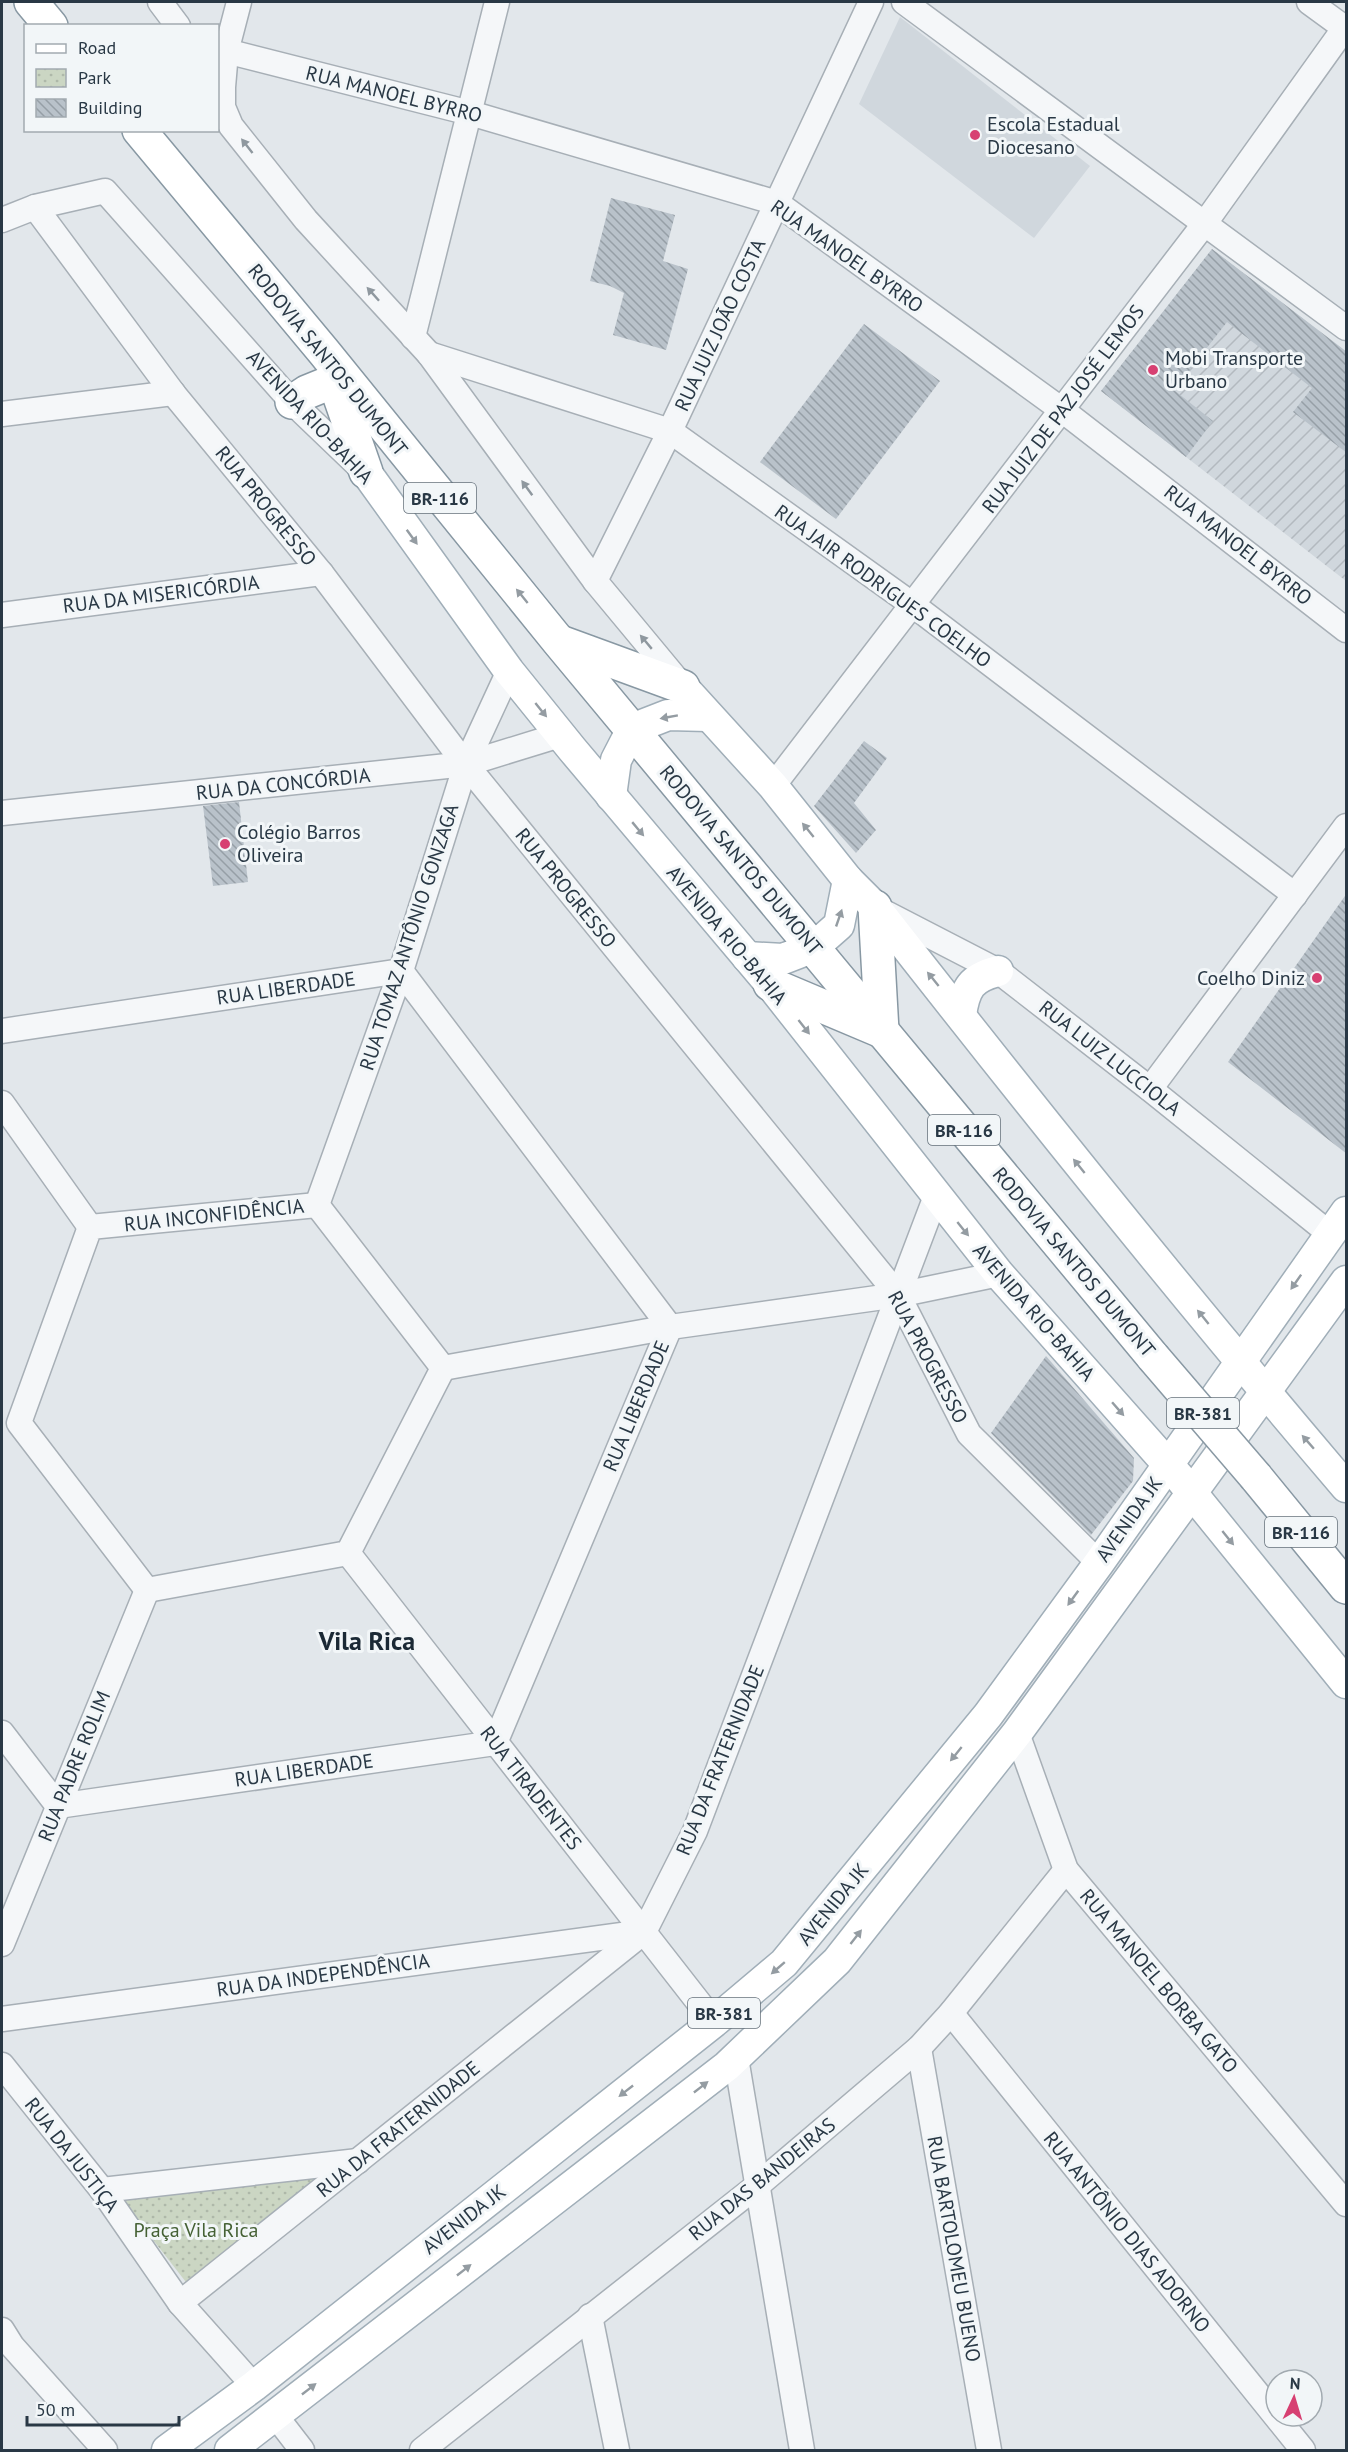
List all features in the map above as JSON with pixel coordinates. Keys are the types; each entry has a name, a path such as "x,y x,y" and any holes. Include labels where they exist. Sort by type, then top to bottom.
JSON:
{"highway":[{"path":"31,2 49,24"},
{"name":"RODOVIA SANTOS DUMONT","path":"141,132 329,366 1347,1587"},
{"path":"292,402 306,392 329,366 366,472"},
{"path":"559,642 683,687"},
{"path":"770,984 882,1031 875,907"}],"main road":[{"name":"AVENIDA RIO-BAHIA","path":"366,472 509,671 560,735 770,984 999,1274 1191,1492 1347,1683"},
{"path":"683,687 773,786 848,880 875,907 1077,1163 1240,1362 1347,1487"},
{"path":"611,796 616,760 632,729 668,715 708,716"},
{"path":"747,957 783,959 814,947 839,925 848,880"},
{"path":"961,1015 969,986 982,975 998,971"},
{"name":"AVENIDA JK","path":"167,2451 254,2386 714,2022 784,1963 988,1715 1099,1563 1338,1223"},
{"name":"AVENIDA JK","path":"230,2451 736,2058 837,1961 1017,1733 1347,1281"}],"street":[{"path":"160,2 176,24"},
{"path":"239,2 222,50 223,107 231,126 306,220 421,346 595,581 683,687"},
{"path":"421,346 470,113 497,2"},
{"name":"RUA JUIZ JOÃO COSTA","path":"595,581 670,431 871,2"},
{"path":"904,2 1347,328"},
{"path":"1309,2 1346,28"},
{"name":"RUA JUIZ DE PAZ JOSÉ LEMOS","path":"773,786 1205,223 1346,28"},
{"name":"RUA MANOEL BYRRO","path":"222,50 470,113 777,203 1062,410 1347,630"},
{"name":"AVENIDA RIO-BAHIA","path":"35,207 105,191 292,402 366,472"},
{"path":"2,220 35,207"},
{"name":"RUA PROGRESSO","path":"35,207 173,393 321,573 466,764 898,1296 969,1434 1099,1563"},
{"name":"RUA JAIR RODRIGUES COELHO","path":"421,346 670,431 913,605 1295,895"},
{"path":"2,414 173,393"},
{"name":"RUA DA MISERICÓRDIA","path":"2,615 321,573"},
{"name":"RUA TOMAZ ANTÔNIO GONZAGA","path":"317,1205 401,971 466,764 509,671"},
{"name":"RUA DA CONCÓRDIA","path":"2,813 466,764 560,735"},
{"path":"1150,1089 1347,826"},
{"name":"RUA LUIZ LUCCIOLA","path":"875,907 998,971 1150,1089 1338,1223"},
{"name":"RUA LIBERDADE","path":"2,1031 401,971 670,1328 495,1743 58,1806"},
{"path":"2,1102 90,1227 10,1425 147,1590 348,1553 443,1368 670,1328 898,1296 999,1274"},
{"name":"RUA DA FRATERNIDADE","path":"180,2303 644,1932 695,1831 936,1196"},
{"name":"RUA INCONFIDÊNCIA","path":"90,1227 317,1205 443,1368"},
{"name":"RUA TIRADENTES","path":"348,1553 714,2022"},
{"name":"RUA PADRE ROLIM","path":"2,1944 147,1590"},
{"path":"2,1733 58,1806"},
{"name":"RUA MANOEL BORBA GATO","path":"1017,1733 1066,1870 1347,2204"},
{"name":"RUA DAS BANDEIRAS","path":"422,2451 758,2185 920,2048 1066,1870"},
{"name":"RUA DA INDEPENDÊNCIA","path":"2,2019 644,1932"},
{"name":"RUA ANTÔNIO DIAS ADORNO","path":"951,2013 1303,2451"},
{"name":"RUA BARTOLOMEU BUENO","path":"920,2048 989,2451"},
{"path":"736,2058 802,2451"},
{"name":"RUA DA JUSTIÇA","path":"2,2064 102,2190 180,2303 254,2386"},
{"path":"102,2190 358,2161"},
{"path":"590,2316 617,2451"},
{"path":"5,2343 105,2451"},
{"path":"275,2415 302,2451"}],"shaded area":[{"name":"Escola Estadual Diocesano","path":"900,17 1090,166 1034,238 859,104"},
{"path":"1212,249 1346,352 1346,581 1101,391"}],"green space":[{"name":"Praça Vila Rica","path":"340,2170 189,2286 122,2200"}],"building":[{"path":"611,198 675,215 663,261 688,269 666,350 613,335 624,293 610,286 590,281"},
{"name":"Mobi Transporte Urbano","path":"1212,249 1347,352 1347,453 1293,412 1312,388 1227,322 1174,390 1213,421 1186,457 1101,391"},
{"path":"864,324 940,381 836,519 760,462"},
{"path":"864,741 887,758 854,803 876,830 856,853 814,806"},
{"name":"Colégio Barros Oliveira","path":"239,802 248,882 213,886 203,806"},
{"name":"Coelho Diniz","path":"1347,893 1347,1154 1228,1062"},
{"path":"1046,1356 1134,1458 1133,1481 1091,1535 991,1433"}],"place":[{"name":"Escola Estadual Diocesano","path":"975,135"},
{"name":"Mobi Transporte Urbano","path":"1153,370"},
{"name":"Colégio Barros Oliveira","path":"225,844"},
{"name":"Coelho Diniz","path":"1317,978"}],"district":[{"name":"Vila Rica","path":"367,1640"}]}
